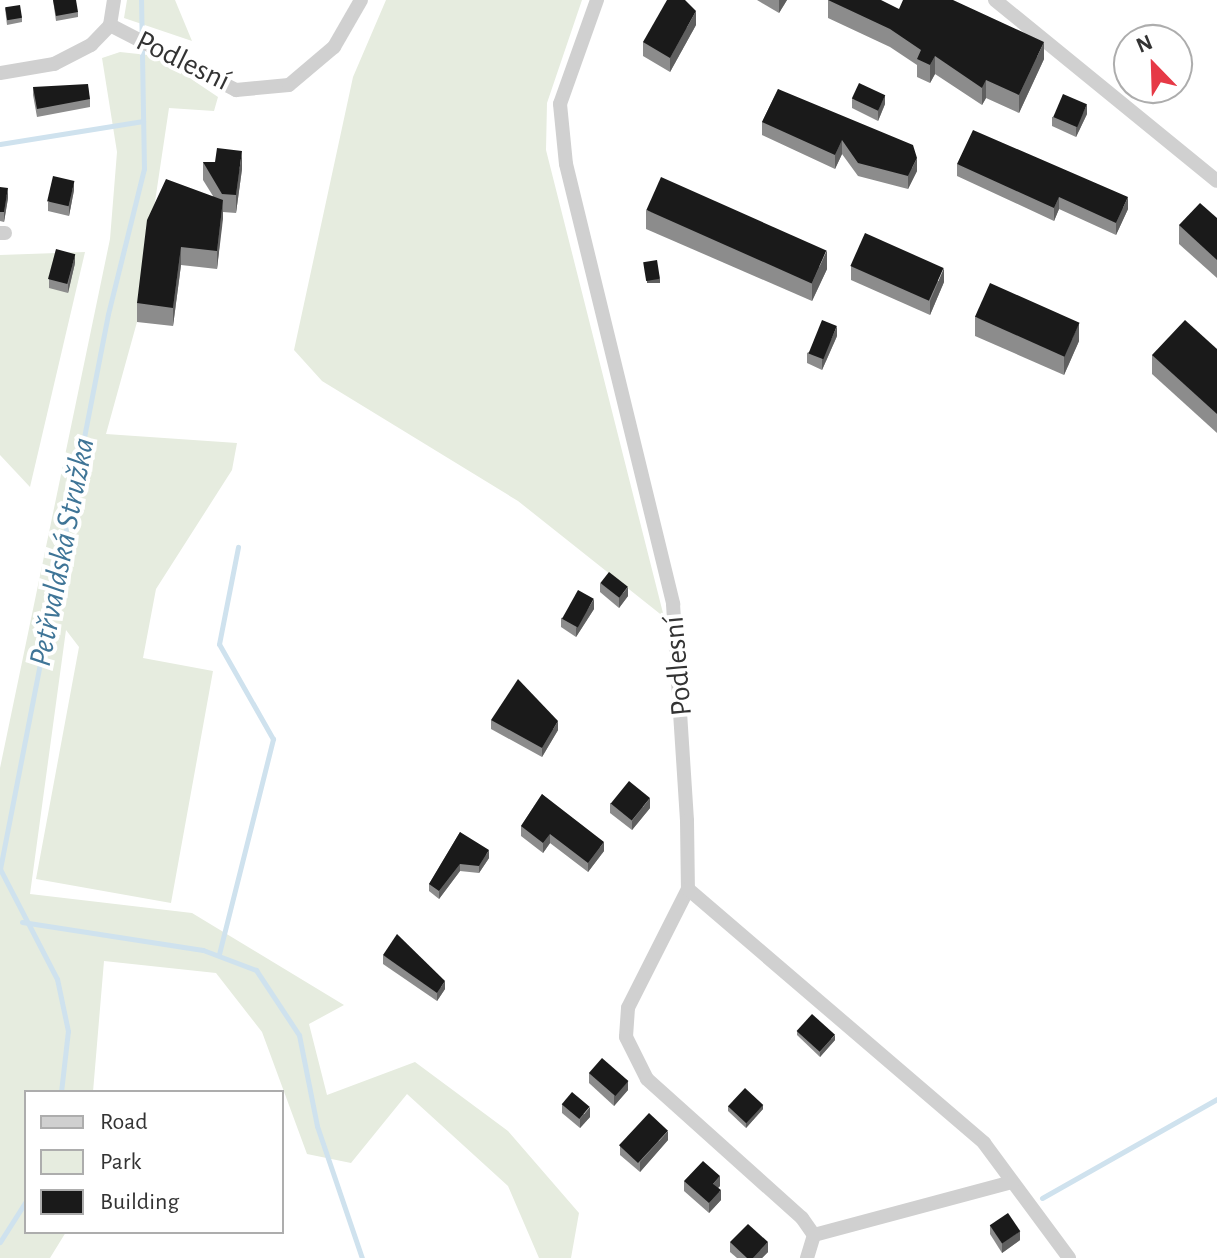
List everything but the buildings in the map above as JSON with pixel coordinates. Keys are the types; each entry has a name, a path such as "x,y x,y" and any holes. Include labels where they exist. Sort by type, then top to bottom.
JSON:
{"street":[{"name":"Podlesní","path":"0,73 54,64 110,25 114,0"},
{"name":"Podlesní","path":"110,25 236,90 289,85 334,47 361,0"},
{"name":"Podlesní","path":"597,0 560,104 566,164 673,604 688,889 628,1008 632,1058 814,1235"},
{"path":"995,0 1217,181"},
{"path":"688,889 919,1081 984,1143 1069,1258"},
{"path":"807,1258 814,1235 1012,1182"}],"green space":[{"path":"127,0 175,0 192,41 124,18"},
{"path":"386,0 582,0 547,103 546,150 664,617 518,501 322,381 294,350 353,77"},
{"path":"120,52 157,56 218,97 214,111 169,108 137,322 106,434 237,443 232,470 156,589 143,658 213,671 171,903 36,879 79,647 66,630 30,894 192,913 344,1005 309,1024 327,1095 415,1062 508,1131 579,1213 571,1258 539,1258 508,1186 407,1094 351,1163 307,1154 262,1032 216,973 104,961 93,1090 24,1090 24,1234 65,1234 50,1258 0,1258 0,768 110,239 117,152 102,58"},
{"path":"85,252 30,487 0,455 0,255"}],"waterway":[{"name":"Petřvaldská Stružka","path":"61,1090 68,1031 57,979 0,869 108,314 144,169 141,0"},
{"path":"0,144 143,121"},
{"path":"219,954 273,739 219,644 238,547"},
{"path":"22,922 203,950 256,970 299,1035 317,1126 362,1258"},
{"path":"1042,1198 1217,1099"},
{"name":"Petřvaldská Stružka","path":"0,1242 24,1204"}]}
